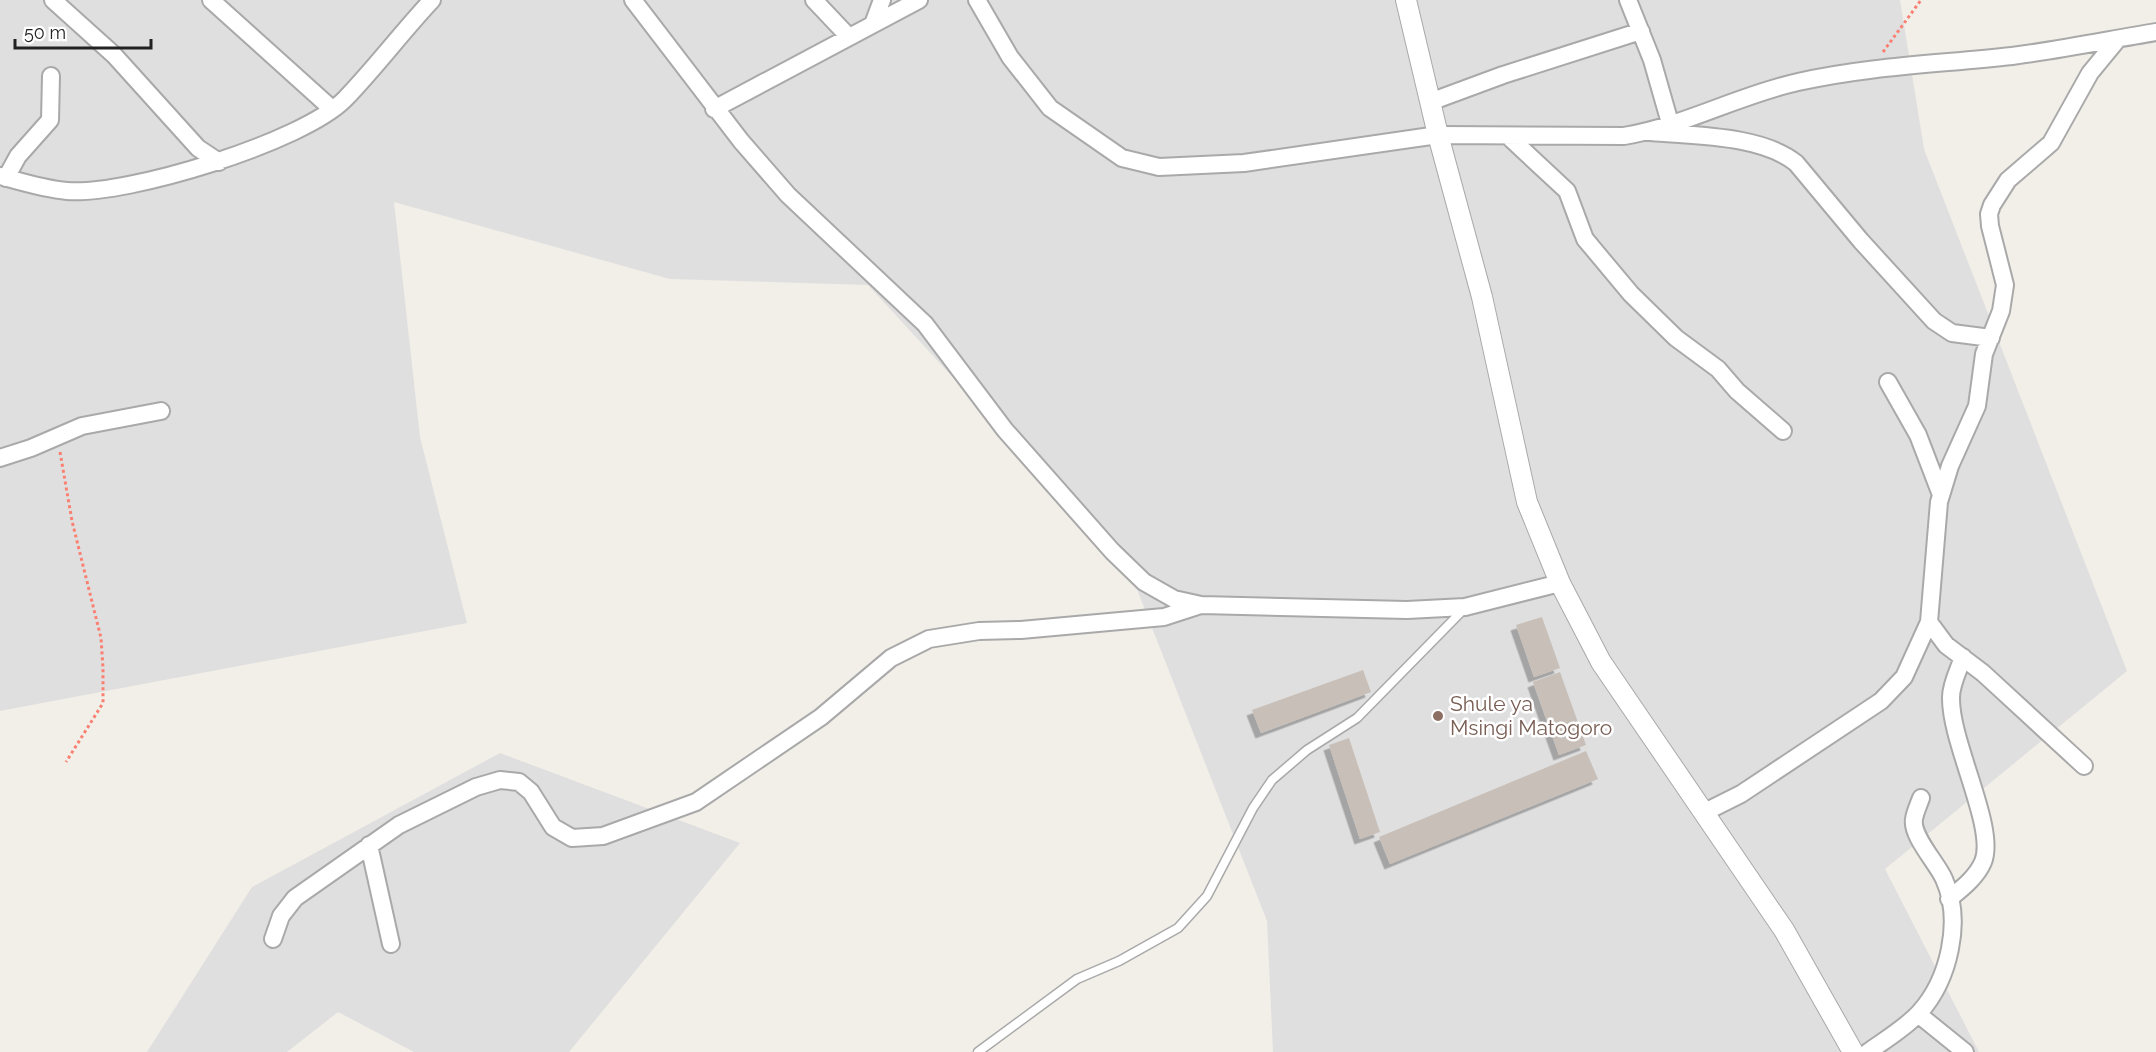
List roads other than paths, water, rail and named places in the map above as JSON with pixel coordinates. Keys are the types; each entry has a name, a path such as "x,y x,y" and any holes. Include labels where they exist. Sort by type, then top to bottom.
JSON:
{"street":[{"path":"53,0 114,56 198,148 219,162"},
{"path":"211,0 332,109"},
{"path":"51,76 50,120 3,177 68,191 109,187 219,162 279,138 332,109 345,99 432,0"},
{"path":"633,0 714,109 788,195 924,324 1005,430 1112,551 1144,582 1174,599 1202,605 1407,610 1465,607 1560,583"},
{"path":"814,0 849,37"},
{"path":"873,24 882,0"},
{"path":"714,109 919,0"},
{"path":"977,0 1010,57 1050,108 1122,158 1159,166 1244,163 1438,135 1606,137 1647,132 1770,147 1785,154 1796,163 1861,241 1935,321 1952,333 1991,338"},
{"path":"1406,0 1438,135 1482,297 1527,502 1560,583 1601,662 1785,930 1853,1052"},
{"path":"1628,0 1641,31 1670,123"},
{"path":"1430,102 1512,72 1641,31"},
{"path":"1647,132 1742,97 1800,82 1894,65 2015,56 2156,32"},
{"path":"1705,812 1741,794 1881,701 1904,677 1929,622 1933,590 1933,555 1941,495 1950,466 1980,397 1983,359 2001,311 2005,285 1990,226 1989,214 1992,205 2008,180 2051,143 2090,73 2118,39"},
{"path":"1509,137 1567,191 1585,239 1631,294 1676,338 1718,369 1737,391 1783,431"},
{"path":"1888,382 1918,435 1941,495"},
{"path":"0,458 104,420 161,411"},
{"path":"273,939 281,916 295,898 369,845 441,803 500,780 519,782 531,792 553,827 572,838 603,836 696,802 821,717 891,658 929,639 979,631 1021,630 1164,616 1202,605"},
{"path":"1929,622 1946,645 1963,657 2084,766"},
{"path":"1949,899 1975,876 1984,861 1985,838 1979,807 1961,757 1951,713 1951,693 1963,657"},
{"path":"1868,1052 1918,1014 1932,996 1947,962 1952,934 1952,911 1946,882 1914,831 1913,820 1922,798"},
{"path":"369,845 391,944"},
{"path":"1918,1014 1965,1052"}],"lane":[{"path":"978,1052 1077,979 1128,957 1178,928 1207,896 1253,808 1272,780 1307,750 1357,718 1465,607"}],"place":[{"name":"Shule ya Msingi Matogoro","path":"1438,716"}]}
